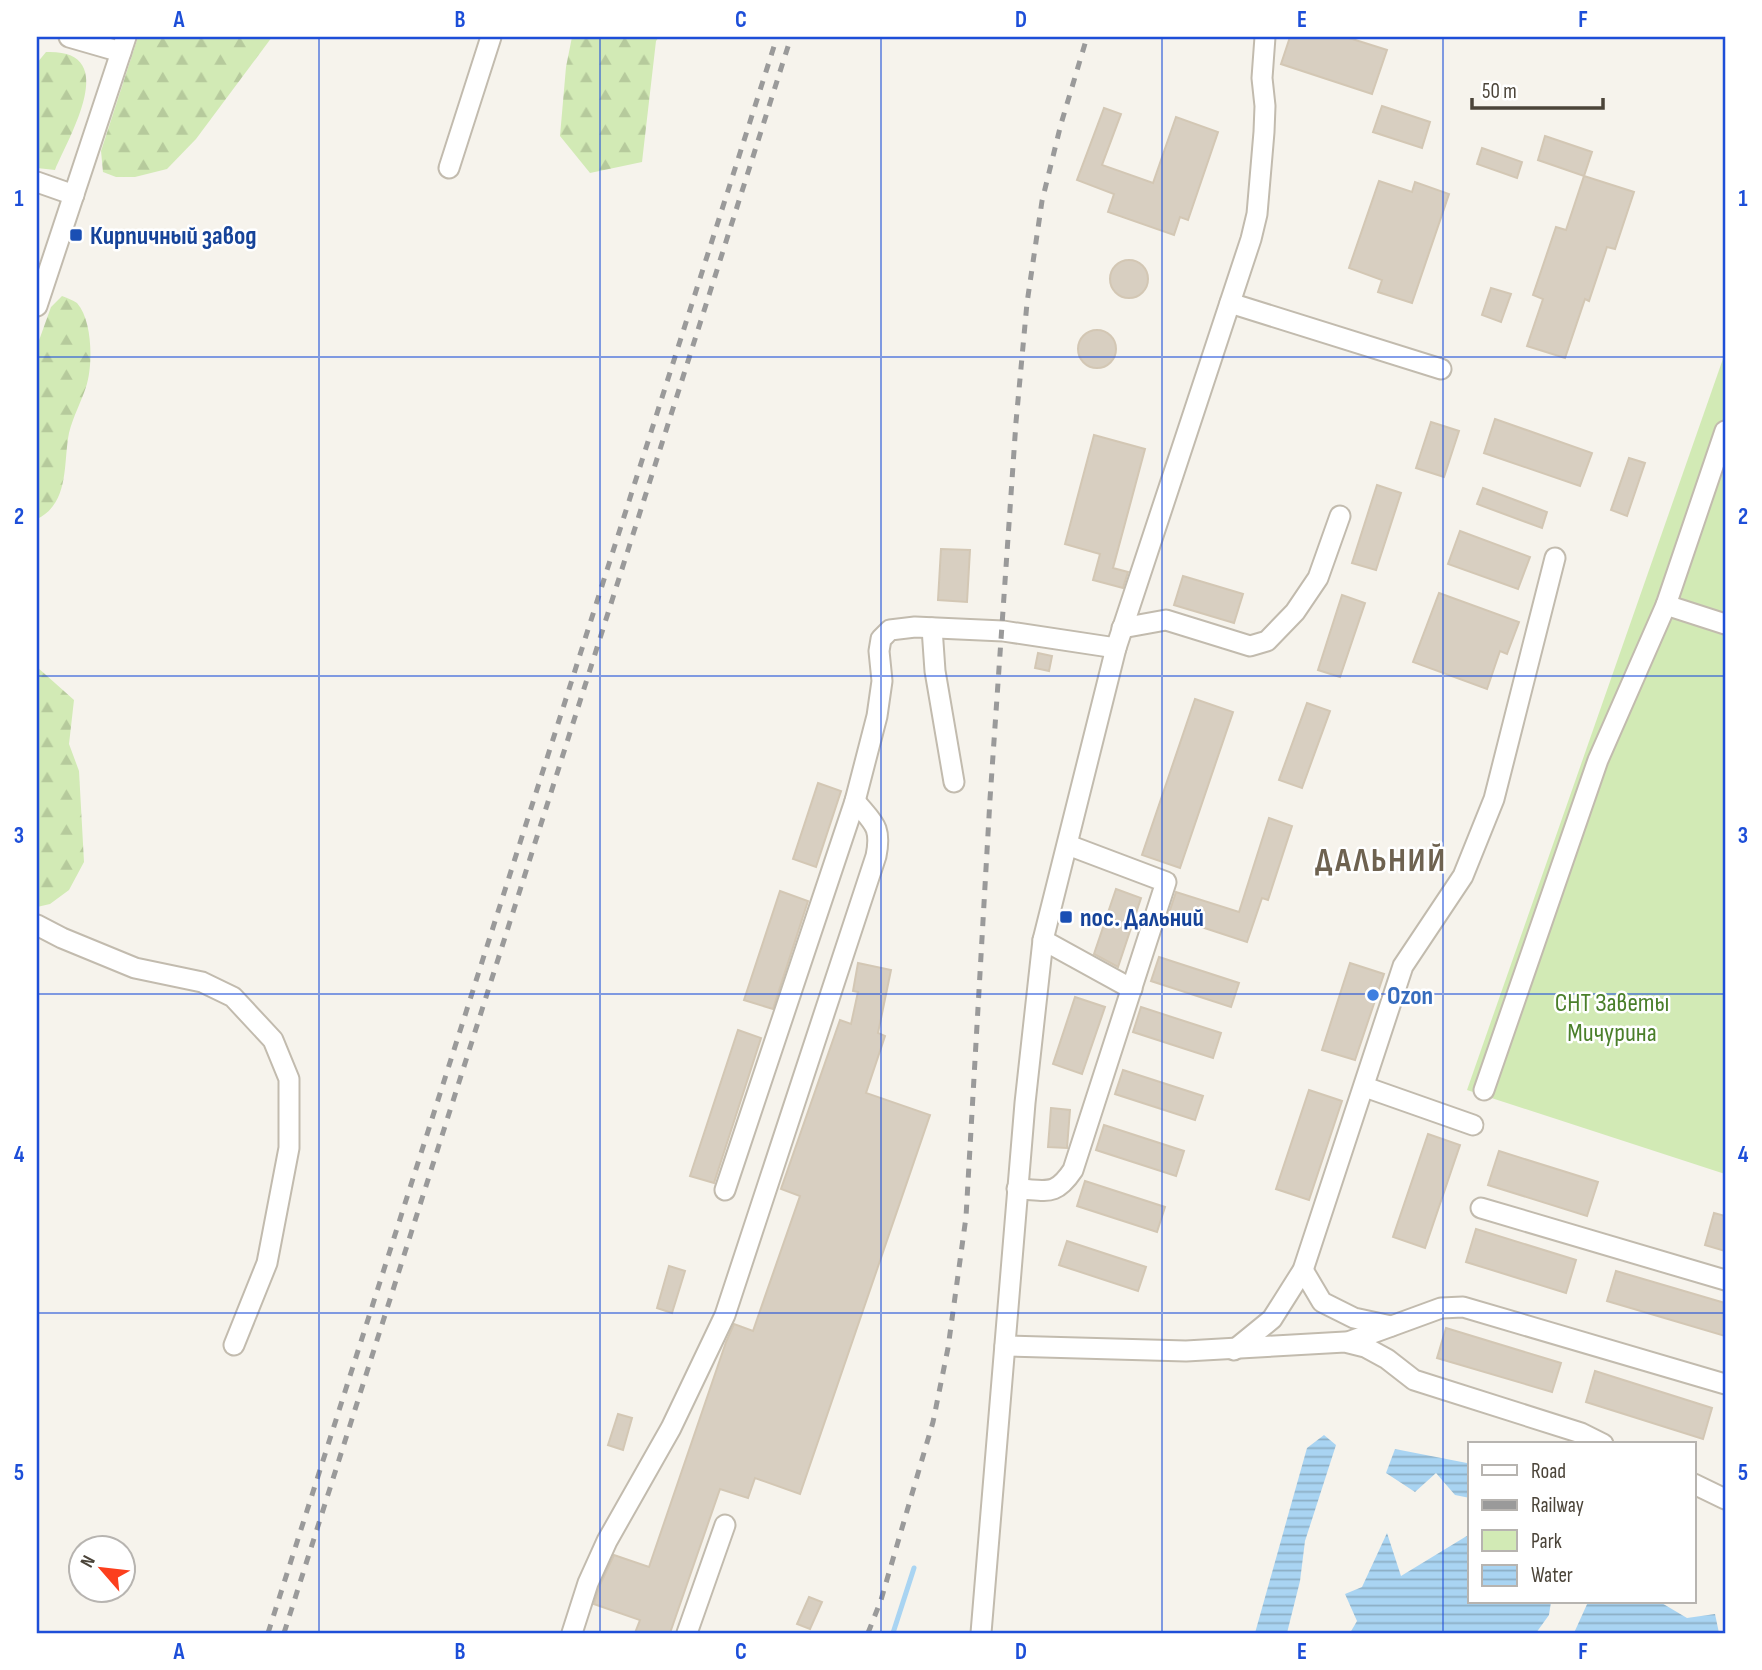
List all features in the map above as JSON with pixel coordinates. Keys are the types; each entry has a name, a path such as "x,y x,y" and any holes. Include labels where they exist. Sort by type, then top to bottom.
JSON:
{"street":[{"path":"37,306 123,44 69,37"},
{"path":"449,168 491,37"},
{"path":"981,1633 1017,1189 1043,940 1116,648 1251,239 1264,132 1262,78 1265,37"},
{"path":"37,182 74,195"},
{"path":"1230,303 1441,369"},
{"path":"1484,1090 1598,760 1666,605 1723,443"},
{"path":"1122,628 1166,620 1250,646 1267,641 1294,612 1318,578 1340,516"},
{"path":"1234,1350 1272,1319 1303,1270 1403,966 1463,876 1493,799 1555,558"},
{"path":"1666,605 1725,624"},
{"path":"725,1190 855,801 877,716 882,681 878,651 881,639 890,630 932,628 1003,631 1116,648"},
{"path":"932,628 935,671 954,782"},
{"path":"572,1633 588,1583 607,1541 671,1428 725,1315 876,856 879,839 877,828 855,801"},
{"path":"1017,1189 1050,1190 1063,1185 1073,1170 1166,882 1068,845"},
{"path":"37,925 135,968 202,982 233,997 273,1040 289,1079 289,1149 267,1263 234,1345"},
{"path":"1043,940 1132,989"},
{"path":"1365,1087 1473,1125"},
{"path":"1481,1208 1725,1280"},
{"path":"1303,1270 1322,1302 1354,1318 1392,1326"},
{"path":"1004,1346 1186,1351 1345,1342 1441,1308 1463,1307 1725,1384"},
{"path":"1345,1342 1365,1347 1387,1359 1413,1380 1581,1433 1599,1442"},
{"path":"1696,1485 1725,1499"},
{"path":"687,1633 724,1525"}],"green space":[{"path":"138,37 272,37 196,139 167,169 135,177 116,177 103,172 101,151"},
{"path":"572,37 659,37 656,41 642,162 590,173 560,136 566,67"},
{"path":"46,52 69,55 82,64 86,79 85,96 79,116 55,170 37,168 37,63"},
{"path":"62,296 77,303 86,321 90,368 69,433 60,493 48,512 37,519 37,346 51,307"},
{"name":"СНТ Заветы Мичурина","path":"1725,353 1725,1174 1467,1090"},
{"path":"37,667 74,700 69,744 79,771 84,862 69,890 50,904 37,907"}],"water":[{"path":"1324,1435 1336,1445 1305,1541 1300,1581 1287,1633 1255,1633 1307,1448"},
{"path":"1395,1449 1467,1463 1468,1498 1455,1495 1436,1473 1415,1492 1386,1473"},
{"path":"1387,1533 1401,1576 1468,1535 1468,1604 1551,1604 1549,1615 1536,1633 1350,1633 1357,1621 1345,1594 1362,1587"},
{"path":"1587,1604 1663,1604 1687,1618 1715,1614 1719,1633 1574,1633"}],"building":[{"path":"1290,37 1346,37 1387,50 1372,94 1281,64"},
{"path":"1382,106 1430,122 1422,148 1373,132"},
{"path":"1104,108 1121,114 1102,165 1153,183 1176,117 1218,132 1188,220 1180,217 1174,235 1108,212 1114,194 1077,180"},
{"path":"1545,136 1592,152 1584,176 1538,160"},
{"path":"1482,148 1522,162 1517,178 1477,164"},
{"path":"1584,176 1634,192 1615,249 1607,247 1589,301 1585,299 1565,358 1527,346 1543,299 1533,295 1556,227 1566,230"},
{"path":"1379,181 1412,192 1415,182 1449,194 1412,303 1378,292 1382,280 1349,268"},
{"path":"1129,260 1143,265 1148,279 1143,293 1129,298 1115,293 1110,279 1115,265"},
{"path":"1491,288 1511,294 1501,322 1482,315"},
{"path":"1097,330 1111,335 1116,349 1111,363 1097,368 1083,363 1078,349 1083,335"},
{"path":"1495,419 1592,453 1580,486 1484,453"},
{"path":"1431,422 1459,431 1444,477 1416,468"},
{"path":"1094,435 1145,449 1113,568 1128,572 1123,588 1093,580 1100,554 1065,544"},
{"path":"1629,458 1645,463 1627,516 1611,510"},
{"path":"1377,485 1401,493 1376,570 1352,563"},
{"path":"1483,488 1547,512 1542,528 1477,504"},
{"path":"1460,531 1530,557 1518,589 1448,564"},
{"path":"941,549 970,550 967,602 938,600"},
{"path":"1183,576 1243,594 1234,623 1174,605"},
{"path":"1439,593 1519,622 1507,654 1500,651 1487,689 1413,662"},
{"path":"1342,595 1365,603 1340,677 1318,670"},
{"path":"1038,653 1052,656 1049,671 1035,668"},
{"path":"1195,699 1233,712 1180,868 1142,855"},
{"path":"1307,703 1330,711 1302,788 1279,780"},
{"path":"818,783 841,791 816,867 793,859"},
{"path":"1269,818 1292,826 1268,900 1262,898 1247,942 1168,916 1176,892 1239,912"},
{"path":"1116,889 1141,898 1118,967 1094,954"},
{"path":"780,891 808,901 773,1009 744,1000"},
{"path":"1159,957 1239,983 1231,1007 1151,981"},
{"path":"858,963 891,970 878,1033 885,1036 866,1093 930,1115 800,1494 755,1478 748,1498 720,1489 670,1633 635,1633 640,1620 594,1604 599,1587 614,1555 649,1567 726,1342 734,1324 753,1331 800,1196 781,1189 840,1020 851,1024 858,992 853,991"},
{"path":"1350,963 1384,974 1355,1060 1322,1050"},
{"path":"1075,997 1105,1007 1082,1074 1053,1064"},
{"path":"1141,1007 1221,1033 1213,1058 1133,1032"},
{"path":"738,1030 761,1038 714,1183 690,1176"},
{"path":"1123,1070 1203,1096 1195,1120 1115,1094"},
{"path":"1309,1090 1342,1101 1309,1200 1276,1189"},
{"path":"1051,1108 1070,1110 1067,1148 1048,1147"},
{"path":"1104,1125 1184,1151 1176,1176 1096,1150"},
{"path":"1428,1134 1460,1145 1425,1248 1393,1237"},
{"path":"1499,1151 1598,1182 1587,1216 1488,1185"},
{"path":"1085,1181 1165,1207 1157,1232 1077,1206"},
{"path":"1714,1213 1725,1216 1725,1251 1705,1245"},
{"path":"1476,1229 1576,1260 1566,1293 1466,1262"},
{"path":"1067,1241 1146,1267 1138,1291 1059,1265"},
{"path":"669,1266 685,1271 672,1313 657,1308"},
{"path":"1616,1271 1725,1303 1725,1336 1607,1301"},
{"path":"1446,1328 1561,1363 1552,1392 1437,1358"},
{"path":"1595,1371 1712,1408 1703,1439 1586,1402"},
{"path":"618,1414 632,1418 623,1450 608,1445"},
{"path":"809,1597 822,1602 810,1629 797,1624"}],"waterway":[{"path":"893,1633 914,1568"}],"railway":[{"path":"268,1633 777,37"},
{"path":"284,1633 791,37"},
{"path":"868,1633 881,1600 933,1422 948,1348 966,1217 990,799 1016,422 1027,303 1042,201 1087,37"}],"place":[{"name":"Кирпичный завод","path":"76,235"},
{"name":"пос. Дальний","path":"1066,917"},
{"name":"Ozon","path":"1373,995"}],"district":[{"name":"ДАЛЬНИЙ","path":"1381,859"}]}
